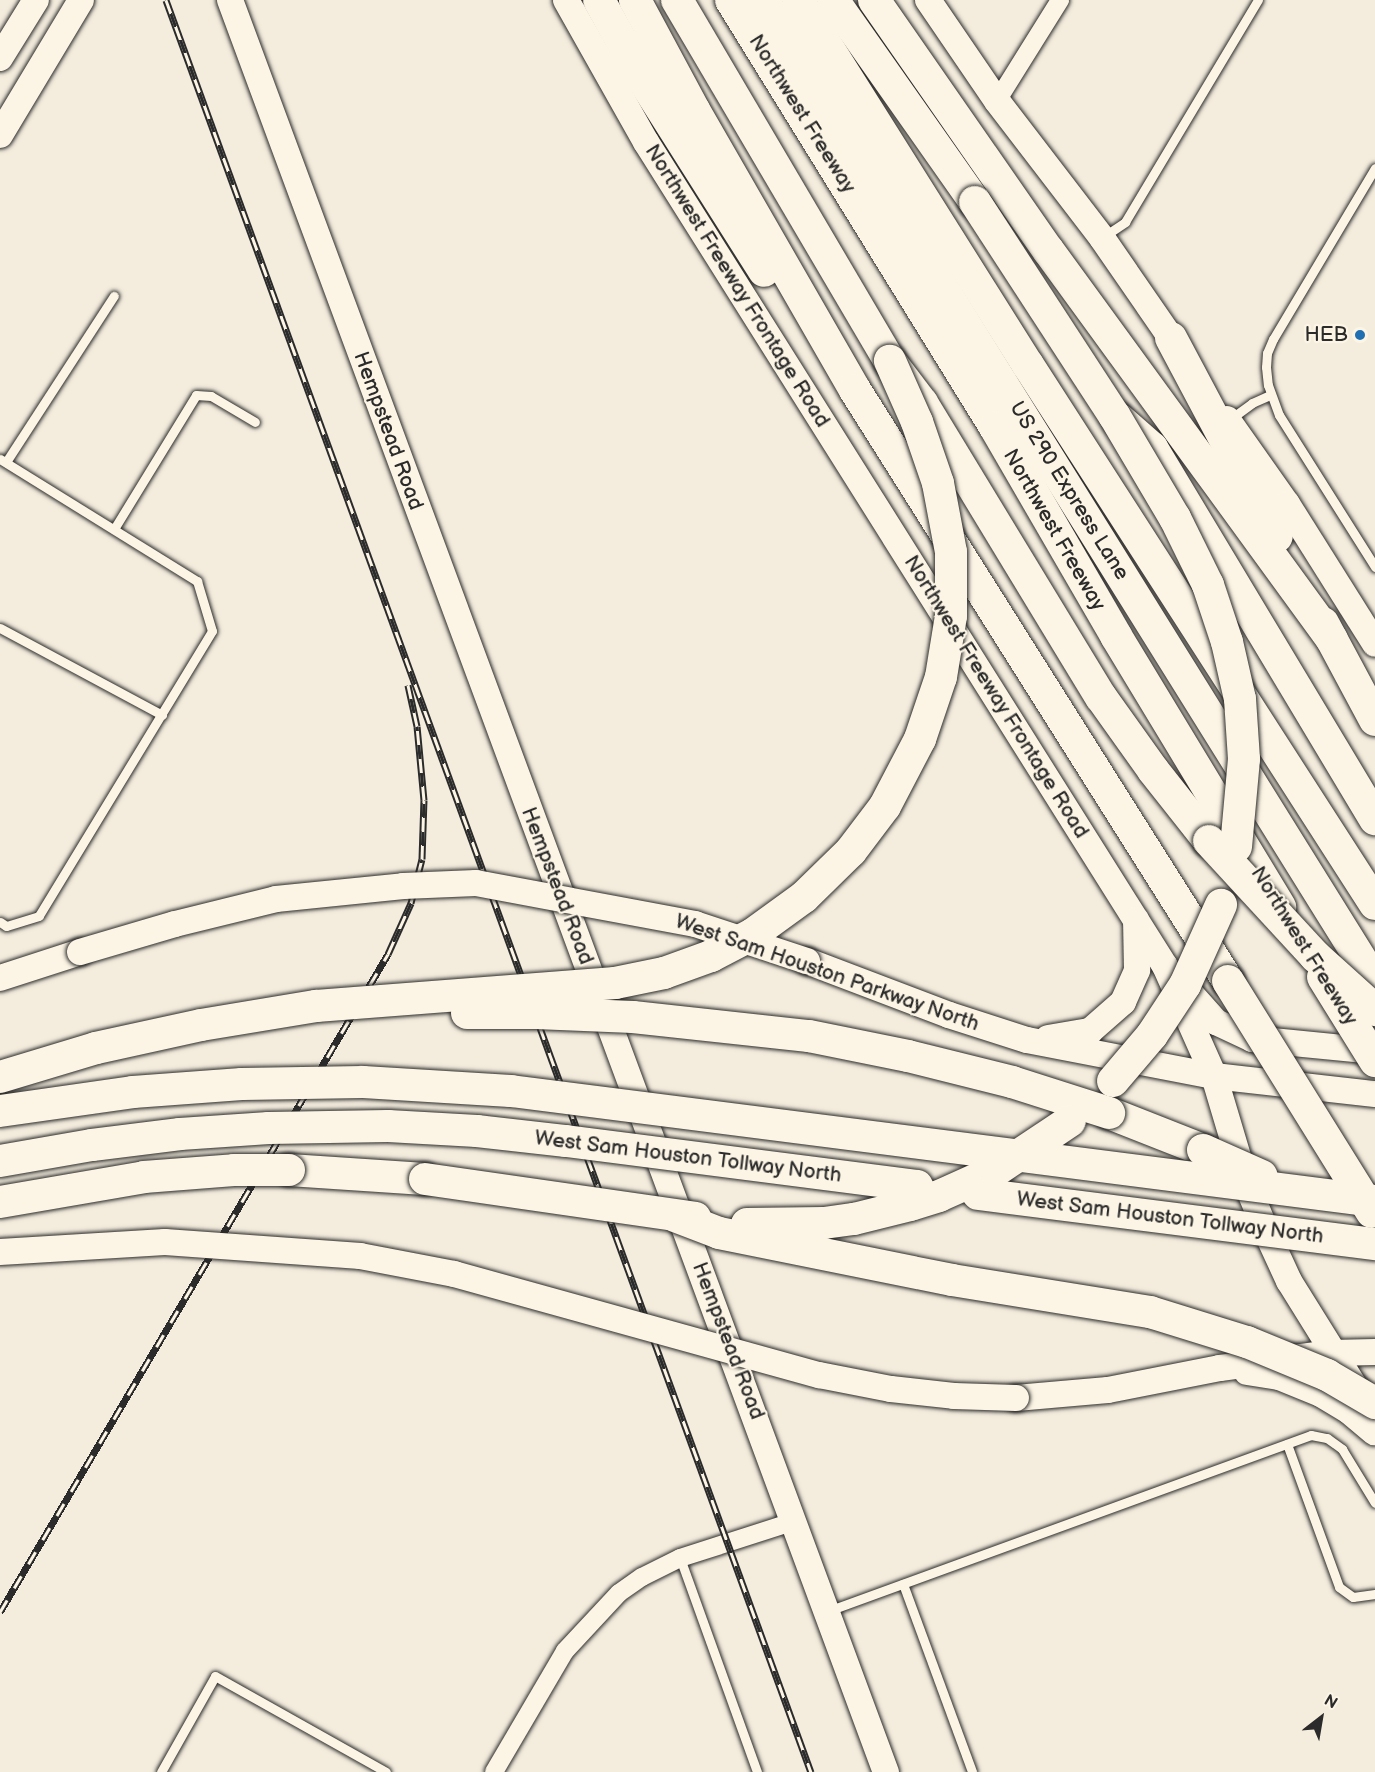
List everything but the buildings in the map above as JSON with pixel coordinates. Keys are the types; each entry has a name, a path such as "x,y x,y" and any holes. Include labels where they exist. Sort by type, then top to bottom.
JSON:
{"highway":[{"path":"598,0 643,80 797,323 855,390"},
{"path":"635,0 694,110 855,390 1375,1216"},
{"name":"Northwest Freeway","path":"731,0 995,427 1116,636 1375,1061"},
{"name":"US 290 Express Lane","path":"762,0 1375,982"},
{"path":"798,0 1028,365 1375,904"},
{"path":"0,1202 144,1177 224,1170 289,1170 438,1180 675,1216 764,1225 824,1223 882,1213 967,1184 1020,1156 1092,1102 1146,1043 1185,985 1221,905 1236,847 1244,769 1240,699 1219,614 1197,560 1114,415 975,202 833,0"},
{"path":"874,0 1048,250 1332,640"},
{"path":"0,1078 108,1045 201,1024 316,1006 615,984 644,977 711,956 753,934 804,897 851,851 885,806 920,739 943,667 951,616 951,552 938,483 917,422 890,361 679,4"},
{"path":"1171,338 1375,720"},
{"path":"890,361 922,403 1101,697 1153,770 1209,841 1300,940 1375,1010"},
{"path":"1114,415 1152,448 1375,819"},
{"path":"0,1078 128,1052 334,1021 440,1014 536,1013 633,1017 726,1025 809,1036 908,1056 1012,1082 1089,1106 1189,1144 1299,1193 1375,1232"},
{"name":"West Sam Houston Tollway North","path":"0,1111 133,1092 242,1084 363,1082 477,1089 1375,1200"},
{"name":"West Sam Houston Tollway North","path":"0,1161 121,1141 211,1131 339,1126 447,1129 566,1141 1375,1244"},
{"path":"675,1216 731,1235 952,1280 1150,1312 1248,1342 1327,1374 1375,1402"}],"main road":[{"path":"0,58 36,0"},
{"path":"0,135 81,0"},
{"name":"Hempstead Road","path":"230,0 477,674 795,1521 886,1772"},
{"name":"Northwest Freeway Frontage Road","path":"566,0 646,142 1165,966 1214,1076 1245,1180 1289,1281 1331,1353 1375,1419"},
{"path":"928,0 997,101 1102,238 1287,504 1375,644"},
{"name":"West Sam Houston Parkway North","path":"0,978 175,924 276,899 403,886 477,883 695,924 807,961 949,1015 1027,1040 1214,1076 1375,1094"},
{"path":"1027,1040 1090,1031 1123,1002 1137,970 1136,917"},
{"path":"1165,966 1216,1022 1252,1039 1375,1051"},
{"path":"0,1252 165,1242 360,1256 454,1274 819,1375 912,1392 954,1396 1016,1398 1108,1390 1220,1368 1331,1353 1375,1352"},
{"path":"1220,1368 1279,1377 1321,1394 1349,1411 1375,1433"}],"street":[{"path":"997,101 1059,0"},
{"path":"494,1772 577,1636 619,1593 642,1576 680,1558 795,1521"}],"lane":[{"path":"1102,238 1125,222 1258,0"},
{"path":"1375,168 1270,346 1266,368 1270,395 1286,428 1375,567"},
{"path":"2,925 39,916 212,631 197,581 3,460 114,296"},
{"path":"114,529 196,395 211,396 255,422"},
{"path":"1228,421 1252,403 1270,395"},
{"path":"0,628 162,716"},
{"path":"828,1611 1311,1435 1327,1438 1342,1449 1375,1503"},
{"path":"1287,1443 1339,1587 1353,1597 1375,1594"},
{"path":"680,1558 757,1772"},
{"path":"903,1584 972,1772"},
{"path":"161,1772 215,1676 386,1772"}],"railway":[{"path":"166,0 811,1772"},
{"path":"0,1612 388,954 411,903 422,859 424,800 417,726 408,685"}],"place":[{"name":"HEB","path":"1360,335"}]}
